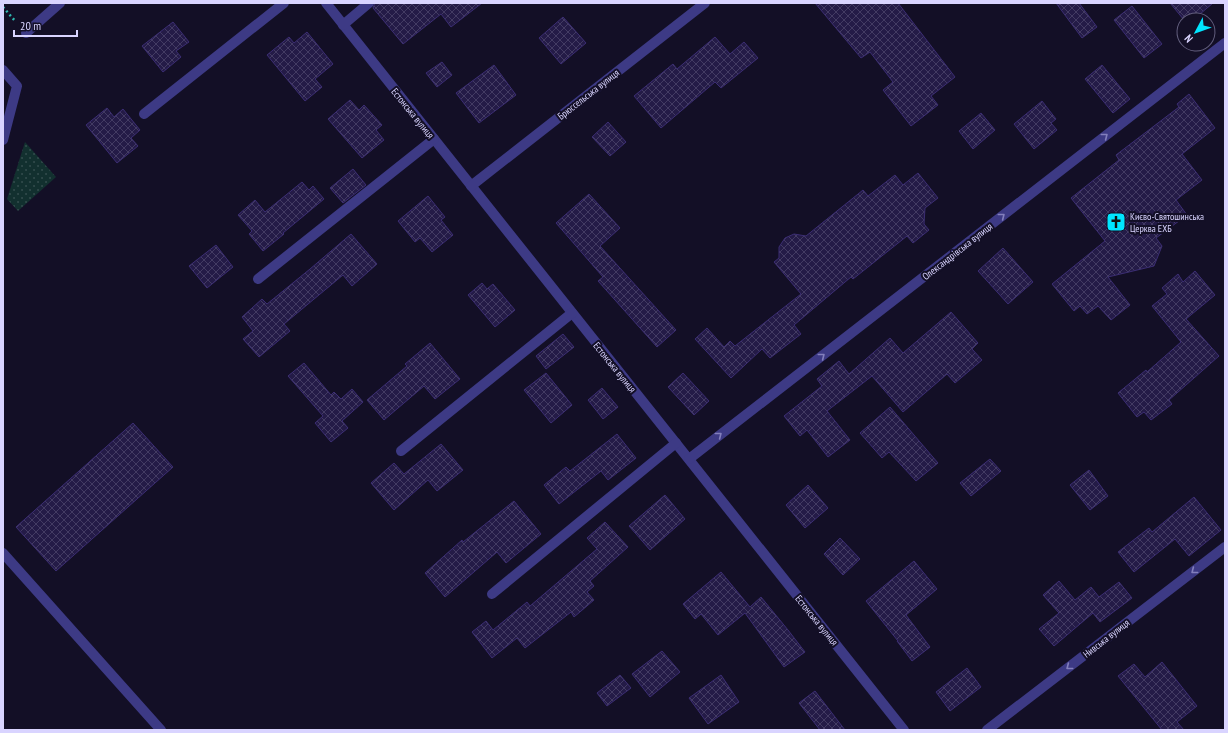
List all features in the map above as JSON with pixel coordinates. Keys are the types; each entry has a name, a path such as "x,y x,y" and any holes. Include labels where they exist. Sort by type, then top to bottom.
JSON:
{"street":[{"path":"26,33 60,3"},
{"path":"144,114 284,3"},
{"name":"Естонська вулиця","path":"326,3 904,730"},
{"path":"343,25 369,3"},
{"name":"Брюссельська вулиця","path":"471,186 704,3"},
{"name":"Олександрівська вулиця","path":"688,459 1225,43"},
{"path":"3,70 17,86 3,140"},
{"path":"258,280 434,139"},
{"path":"401,451 572,313"},
{"path":"492,594 676,443"},
{"name":"Нивська вулиця","path":"987,730 1225,547"},
{"path":"3,553 161,730"}],"green space":[{"path":"25,142 56,177 18,211 7,199"}],"building":[{"path":"375,3 482,3 451,27 441,14 403,44 373,8"},
{"path":"815,3 898,3 955,77 931,96 938,105 911,126 883,90 893,82 870,52 861,58"},
{"path":"1056,3 1079,3 1097,27 1082,38"},
{"path":"1170,3 1213,3 1202,12 1177,12"},
{"path":"1132,6 1162,44 1144,58 1114,20"},
{"path":"563,17 586,43 561,64 539,38"},
{"path":"173,22 189,42 176,51 181,57 163,72 142,46"},
{"path":"307,32 333,64 315,79 322,87 305,101 267,55 289,37 294,43"},
{"path":"715,37 730,54 744,42 758,58 721,88 715,82 661,128 634,96 673,64 677,69"},
{"path":"442,62 452,75 437,87 426,73"},
{"path":"494,65 516,95 479,123 456,93"},
{"path":"1102,65 1130,99 1113,113 1085,79"},
{"path":"1189,94 1215,128 1182,154 1202,180 1176,200 1187,215 1156,238 1162,246 1154,266 1108,277 1130,305 1111,320 1098,306 1087,314 1080,306 1074,311 1052,284 1105,241 1071,198 1119,160 1116,155 1179,107 1177,104"},
{"path":"350,100 359,110 364,105 382,125 376,130 384,140 362,158 328,119"},
{"path":"1042,101 1056,119 1051,123 1057,130 1034,149 1014,124"},
{"path":"107,108 114,117 123,109 140,130 131,138 138,146 117,163 86,125"},
{"path":"981,113 995,130 973,149 959,131"},
{"path":"608,122 626,142 610,156 592,137"},
{"path":"353,169 366,185 343,203 330,188"},
{"path":"918,173 938,198 925,208 924,224 929,230 913,243 907,236 853,279 851,277 794,325 801,334 770,358 762,349 731,378 695,339 707,328 724,347 730,341 735,346 801,294 774,262 779,258 779,247 785,238 794,234 806,236 863,190 868,196 895,175 903,185"},
{"path":"302,182 309,190 313,186 324,199 263,251 249,234 252,231 238,215 255,200 265,212"},
{"path":"589,194 620,228 600,246 676,330 657,347 598,281 603,277 556,223"},
{"path":"428,196 445,217 441,220 453,235 432,252 420,238 415,242 398,221"},
{"path":"351,234 377,264 352,286 343,275 284,324 290,331 259,357 243,339 253,331 242,317 262,299 267,304"},
{"path":"216,245 233,267 207,288 189,266"},
{"path":"1003,248 1033,282 1008,304 978,271"},
{"path":"1195,271 1215,295 1186,319 1219,356 1169,400 1172,404 1151,420 1144,412 1137,417 1118,393 1146,370 1147,372 1181,342 1152,306 1167,294 1162,288 1178,274 1183,282"},
{"path":"482,283 487,289 493,284 515,310 495,327 468,295"},
{"path":"951,312 978,343 972,349 982,360 955,383 947,374 903,412 872,376 827,411 850,440 828,457 807,430 800,436 784,416 822,386 817,379 839,361 849,374 890,338 903,353"},
{"path":"563,334 574,347 546,369 536,356"},
{"path":"430,343 460,379 435,399 424,386 384,420 367,400 407,366 405,364"},
{"path":"304,363 331,395 334,392 341,399 352,389 363,402 342,421 348,428 331,442 315,423 323,416 288,376"},
{"path":"546,373 572,405 551,423 524,390"},
{"path":"683,373 709,401 694,415 668,387"},
{"path":"602,388 618,407 603,419 588,400"},
{"path":"890,407 938,463 916,481 889,452 882,458 860,433"},
{"path":"133,423 173,467 56,571 16,527"},
{"path":"617,434 636,458 608,480 601,471 559,504 544,485 566,467 570,471"},
{"path":"441,444 463,470 437,491 428,480 394,510 371,483 394,463 404,474"},
{"path":"990,459 1001,471 971,496 960,483"},
{"path":"1089,470 1108,496 1090,510 1070,485"},
{"path":"808,485 828,508 805,528 786,505"},
{"path":"665,495 685,519 650,550 629,526"},
{"path":"1194,497 1221,530 1189,556 1175,539 1134,572 1118,552 1149,528 1152,532"},
{"path":"514,501 541,534 506,563 497,552 445,597 425,573 462,540 463,542"},
{"path":"605,522 628,547 590,581 594,586 587,592 594,600 574,617 571,612 525,648 517,638 492,658 472,632 486,621 493,630 527,602 530,606 597,549 587,538"},
{"path":"840,538 860,559 843,575 824,554"},
{"path":"914,561 937,589 906,615 930,647 912,661 866,601"},
{"path":"721,572 750,607 761,597 805,652 784,667 745,613 718,635 701,614 695,619 683,604"},
{"path":"1059,581 1075,600 1091,587 1099,597 1119,582 1132,598 1100,622 1093,613 1054,646 1039,629 1059,613 1043,595"},
{"path":"662,651 680,672 650,697 632,674"},
{"path":"1162,662 1197,706 1177,722 1184,730 1162,730 1118,676 1134,664 1145,677"},
{"path":"967,668 981,687 950,711 936,692"},
{"path":"620,675 631,688 607,706 597,693"},
{"path":"721,675 739,702 708,724 689,698"},
{"path":"815,691 845,730 820,730 799,703"}],"place":[{"name":"Києво-Святошинська Церква ЕХБ","path":"1116,222"}]}
